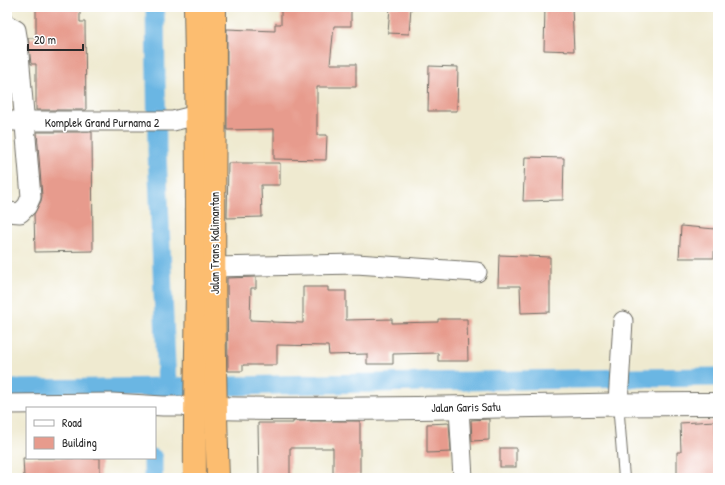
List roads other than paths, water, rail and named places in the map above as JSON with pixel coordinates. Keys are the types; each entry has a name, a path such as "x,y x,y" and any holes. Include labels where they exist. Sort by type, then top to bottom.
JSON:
{"highway":[{"name":"Jalan Trans Kalimantan","path":"195,7 197,269 205,349"},
{"name":"Jalan Trans Kalimantan","path":"195,478 204,408 205,349 214,268 215,7"},
{"name":"Jalan Trans Kalimantan","path":"204,408 218,478"}],"street":[{"path":"7,25 16,30 26,122 31,197 27,206 20,213 7,212"},
{"name":"Komplek Grand Purnama 2","path":"7,121 173,121 197,115"},
{"path":"214,268 356,264 477,272"},
{"path":"618,396 623,321"},
{"name":"Jalan Garis Satu","path":"204,408 459,408 618,396 718,404"},
{"path":"7,404 122,404 204,408"},
{"path":"459,408 463,478"}],"lane":[{"path":"618,396 624,478"}],"waterway":[{"path":"155,7 157,151 167,388"},
{"path":"7,389 718,377"},
{"path":"153,459 153,478"}]}
